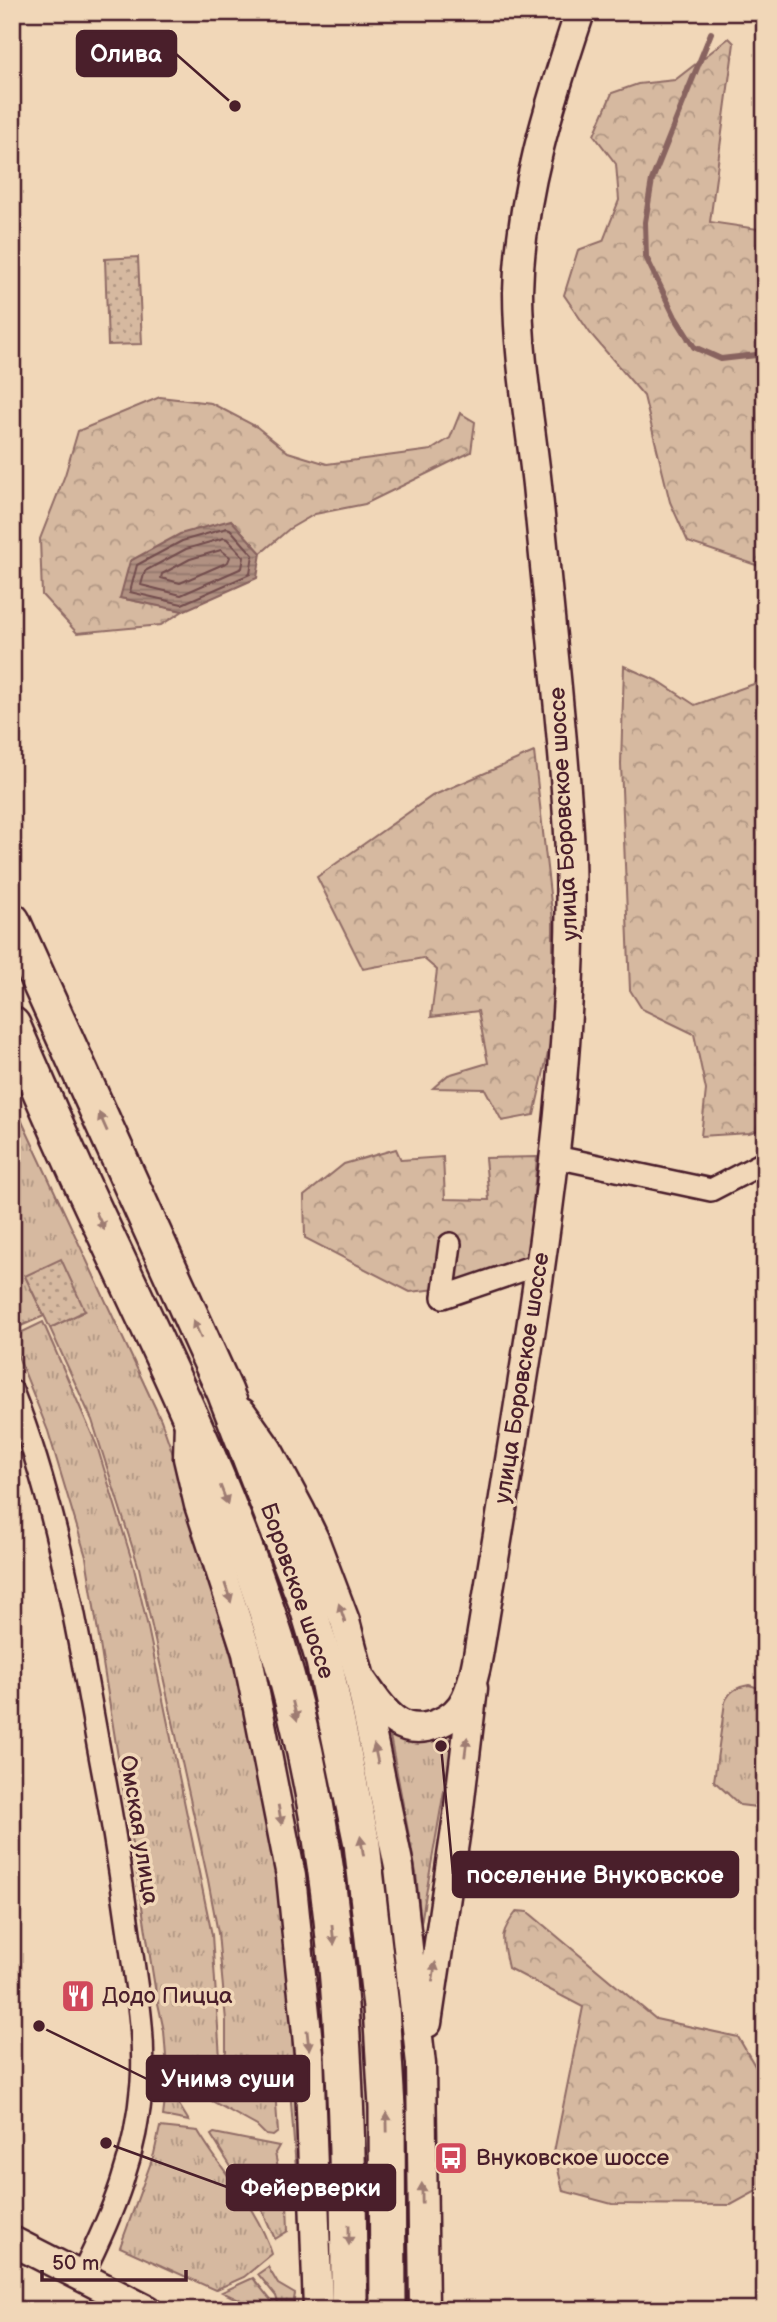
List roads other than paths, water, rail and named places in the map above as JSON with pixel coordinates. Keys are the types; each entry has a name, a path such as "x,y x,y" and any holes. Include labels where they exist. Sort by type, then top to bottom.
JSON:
{"main road":[{"name":"Боровское шоссе","path":"12,921 225,1392 309,1613 332,1698 362,1843 384,2053 389,2190 388,2310"},
{"name":"Боровское шоссе","path":"12,1025 77,1173 188,1409 229,1509 277,1645 298,1726 326,1873 343,2049 349,2200 349,2310"}],"street":[{"name":"улица Боровское шоссе","path":"476,1661 556,1157 570,995 570,850 565,774 537,483 521,351 518,297 521,238 527,204 550,107 580,12"},
{"path":"556,1157 711,1190 765,1162"},
{"path":"450,1244 443,1297 540,1264"},
{"name":"Омская улица","path":"12,1391 34,1452 71,1593 119,1857 141,2017 142,2080 133,2149 114,2207 81,2277"},
{"path":"225,1392 268,1450 314,1539 345,1621 360,1678 399,1867 421,2063 424,2310"},
{"path":"188,1409 188,1458 199,1505 247,1653 291,1876 309,2053 318,2310"},
{"path":"360,1678 392,1719 405,1726 421,1727 440,1723 461,1706 476,1661"},
{"path":"421,2063 458,1816 476,1661"},
{"path":"12,2241 147,2310"}],"water":[{"path":"231,520 261,553 257,578 183,611 120,598 130,561 180,534"}],"waterway":[{"path":"711,33 652,180 645,222 646,257 675,317 694,347 721,359 765,354"}],"place":[{"name":"Олива","path":"235,106"},
{"name":"поселение Внуковское","path":"441,1746"},
{"name":"Додо Пицца","path":"78,1996"},
{"name":"Унимэ суши","path":"39,2026"},
{"name":"Фейерверки","path":"106,2143"},
{"name":"Внуковское шоссе","path":"451,2158"}]}
